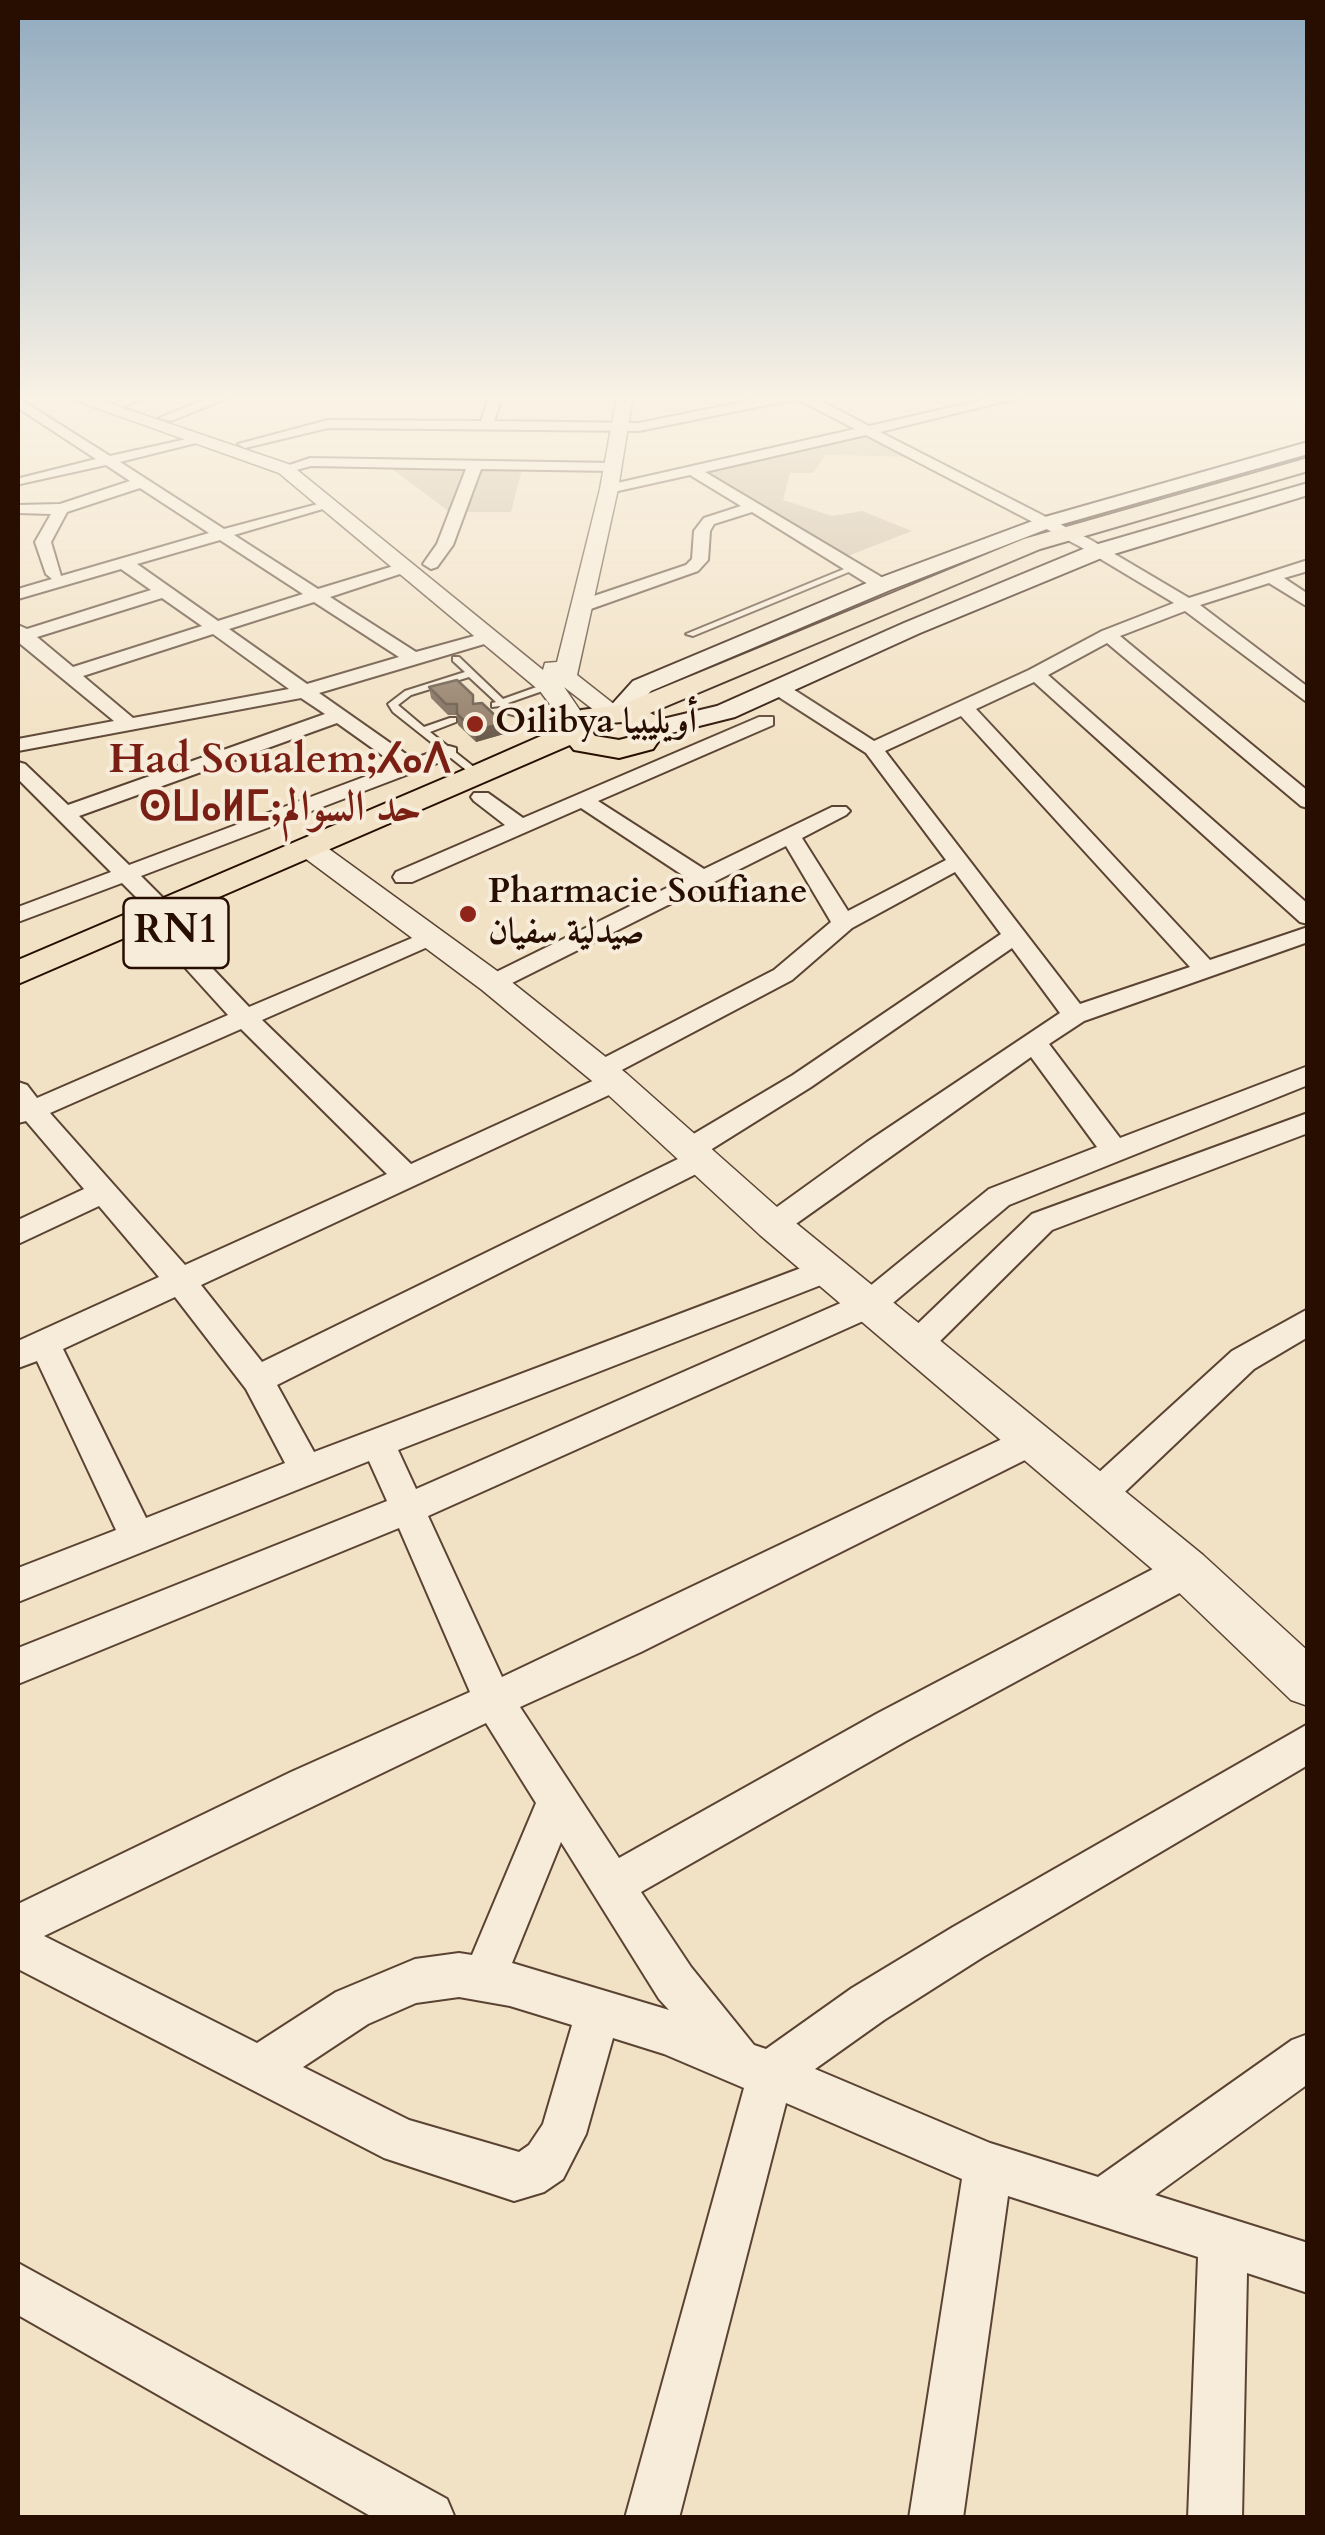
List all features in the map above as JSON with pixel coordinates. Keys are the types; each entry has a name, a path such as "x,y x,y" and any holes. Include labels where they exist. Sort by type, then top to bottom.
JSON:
{"main road":[{"path":"631,718 689,724 778,688 1073,538 1137,513"},
{"name":"RN1","path":"631,718 845,610 1151,513"},
{"name":"RN1","path":"18,1001 166,924 480,786 581,732 591,716 631,718 891,619 1073,538 1170,513"},
{"path":"845,610 882,584 1191,513"},
{"name":"RN1","path":"581,732 632,747 642,743 631,718"},
{"name":"RN1","path":"18,973 166,924"}],"street":[{"path":"54,574 42,542 59,513"},
{"path":"188,513 414,660"},
{"path":"18,584 280,513"},
{"path":"340,513 485,638 556,682 631,718"},
{"path":"364,513 431,564 556,682 581,732"},
{"path":"431,564 444,545 456,513"},
{"path":"556,682 604,513"},
{"path":"579,607 692,568 700,560 702,531 708,521 733,513"},
{"path":"767,513 852,570 882,584"},
{"path":"1026,513 1187,604 1308,697"},
{"path":"18,594 216,532"},
{"path":"124,563 410,766"},
{"path":"873,749 1036,674 1108,635 1187,604 1307,566"},
{"path":"73,674 403,568"},
{"path":"1273,578 1308,602"},
{"path":"19,634 162,592"},
{"path":"19,634 128,722"},
{"path":"1108,635 1308,802"},
{"path":"18,745 301,692 485,638"},
{"path":"1036,674 1308,916"},
{"path":"778,688 873,749 956,864 1075,1014"},
{"path":"964,707 1205,969"},
{"path":"64,814 336,717"},
{"path":"404,877 766,722"},
{"path":"689,724 712,744"},
{"path":"18,915 449,752"},
{"path":"18,768 28,793 64,814 124,874 247,1020 407,1177"},
{"path":"480,786 521,827"},
{"path":"582,800 704,878"},
{"path":"493,983 839,811"},
{"path":"790,835 844,923"},
{"path":"320,856 493,983 607,1077 773,1225 1187,1570 1308,1683"},
{"path":"137,1537 31,1348 407,1177 607,1077 783,975 844,923 956,864"},
{"path":"773,1225 1075,1014 1308,934"},
{"path":"257,1380 695,1155 1014,936"},
{"path":"306,1470 257,1380 179,1279 22,1105 247,1020 430,937"},
{"path":"1034,1042 1114,1150"},
{"path":"18,1666 406,1509 870,1304 999,1196 1308,1075"},
{"path":"917,1344 1042,1222 1308,1122"},
{"path":"18,1233 100,1192"},
{"path":"18,1585 828,1270"},
{"path":"1097,1496 1243,1360 1308,1322"},
{"path":"18,1926 492,1698 628,1639 1031,1441"},
{"path":"378,1443 492,1698 675,1984 755,2069"},
{"path":"613,1885 892,1727 1187,1570"},
{"path":"652,2518 755,2069 1308,1742"},
{"path":"484,1978 556,1803"},
{"path":"18,1946 402,2141 498,2174 526,2175 546,2162 563,2134 598,2012"},
{"path":"260,2068 352,2008 398,1987 436,1977 484,1978 667,2032 988,2166 1308,2268"},
{"path":"1104,2203 1308,2056"},
{"path":"936,2518 988,2166"},
{"path":"1215,2518 1223,2243"},
{"path":"18,2288 428,2518"}],"lane":[{"path":"690,634 852,570"},
{"path":"456,658 520,716 581,732"},
{"path":"472,674 408,693 395,701 396,710 449,752 480,786"},
{"path":"480,710 556,682"},
{"path":"422,731 453,720"}],"shaded area":[{"path":"768,513 868,513 912,531 840,559"}],"building":[{"path":"457,680 473,695 473,704 482,703 503,723 475,731 457,714 457,704 446,704 429,687"}],"place":[{"name":"Oilibya أويليبيا","path":"475,724"},
{"name":"Pharmacie Soufiane صيدلية سفيان","path":"468,914"}],"district":[{"name":"Had Soualem;ⵃⴰⴷ ⵙⵡⴰⵍⵎ;حد السوالم","path":"280,786"}]}
